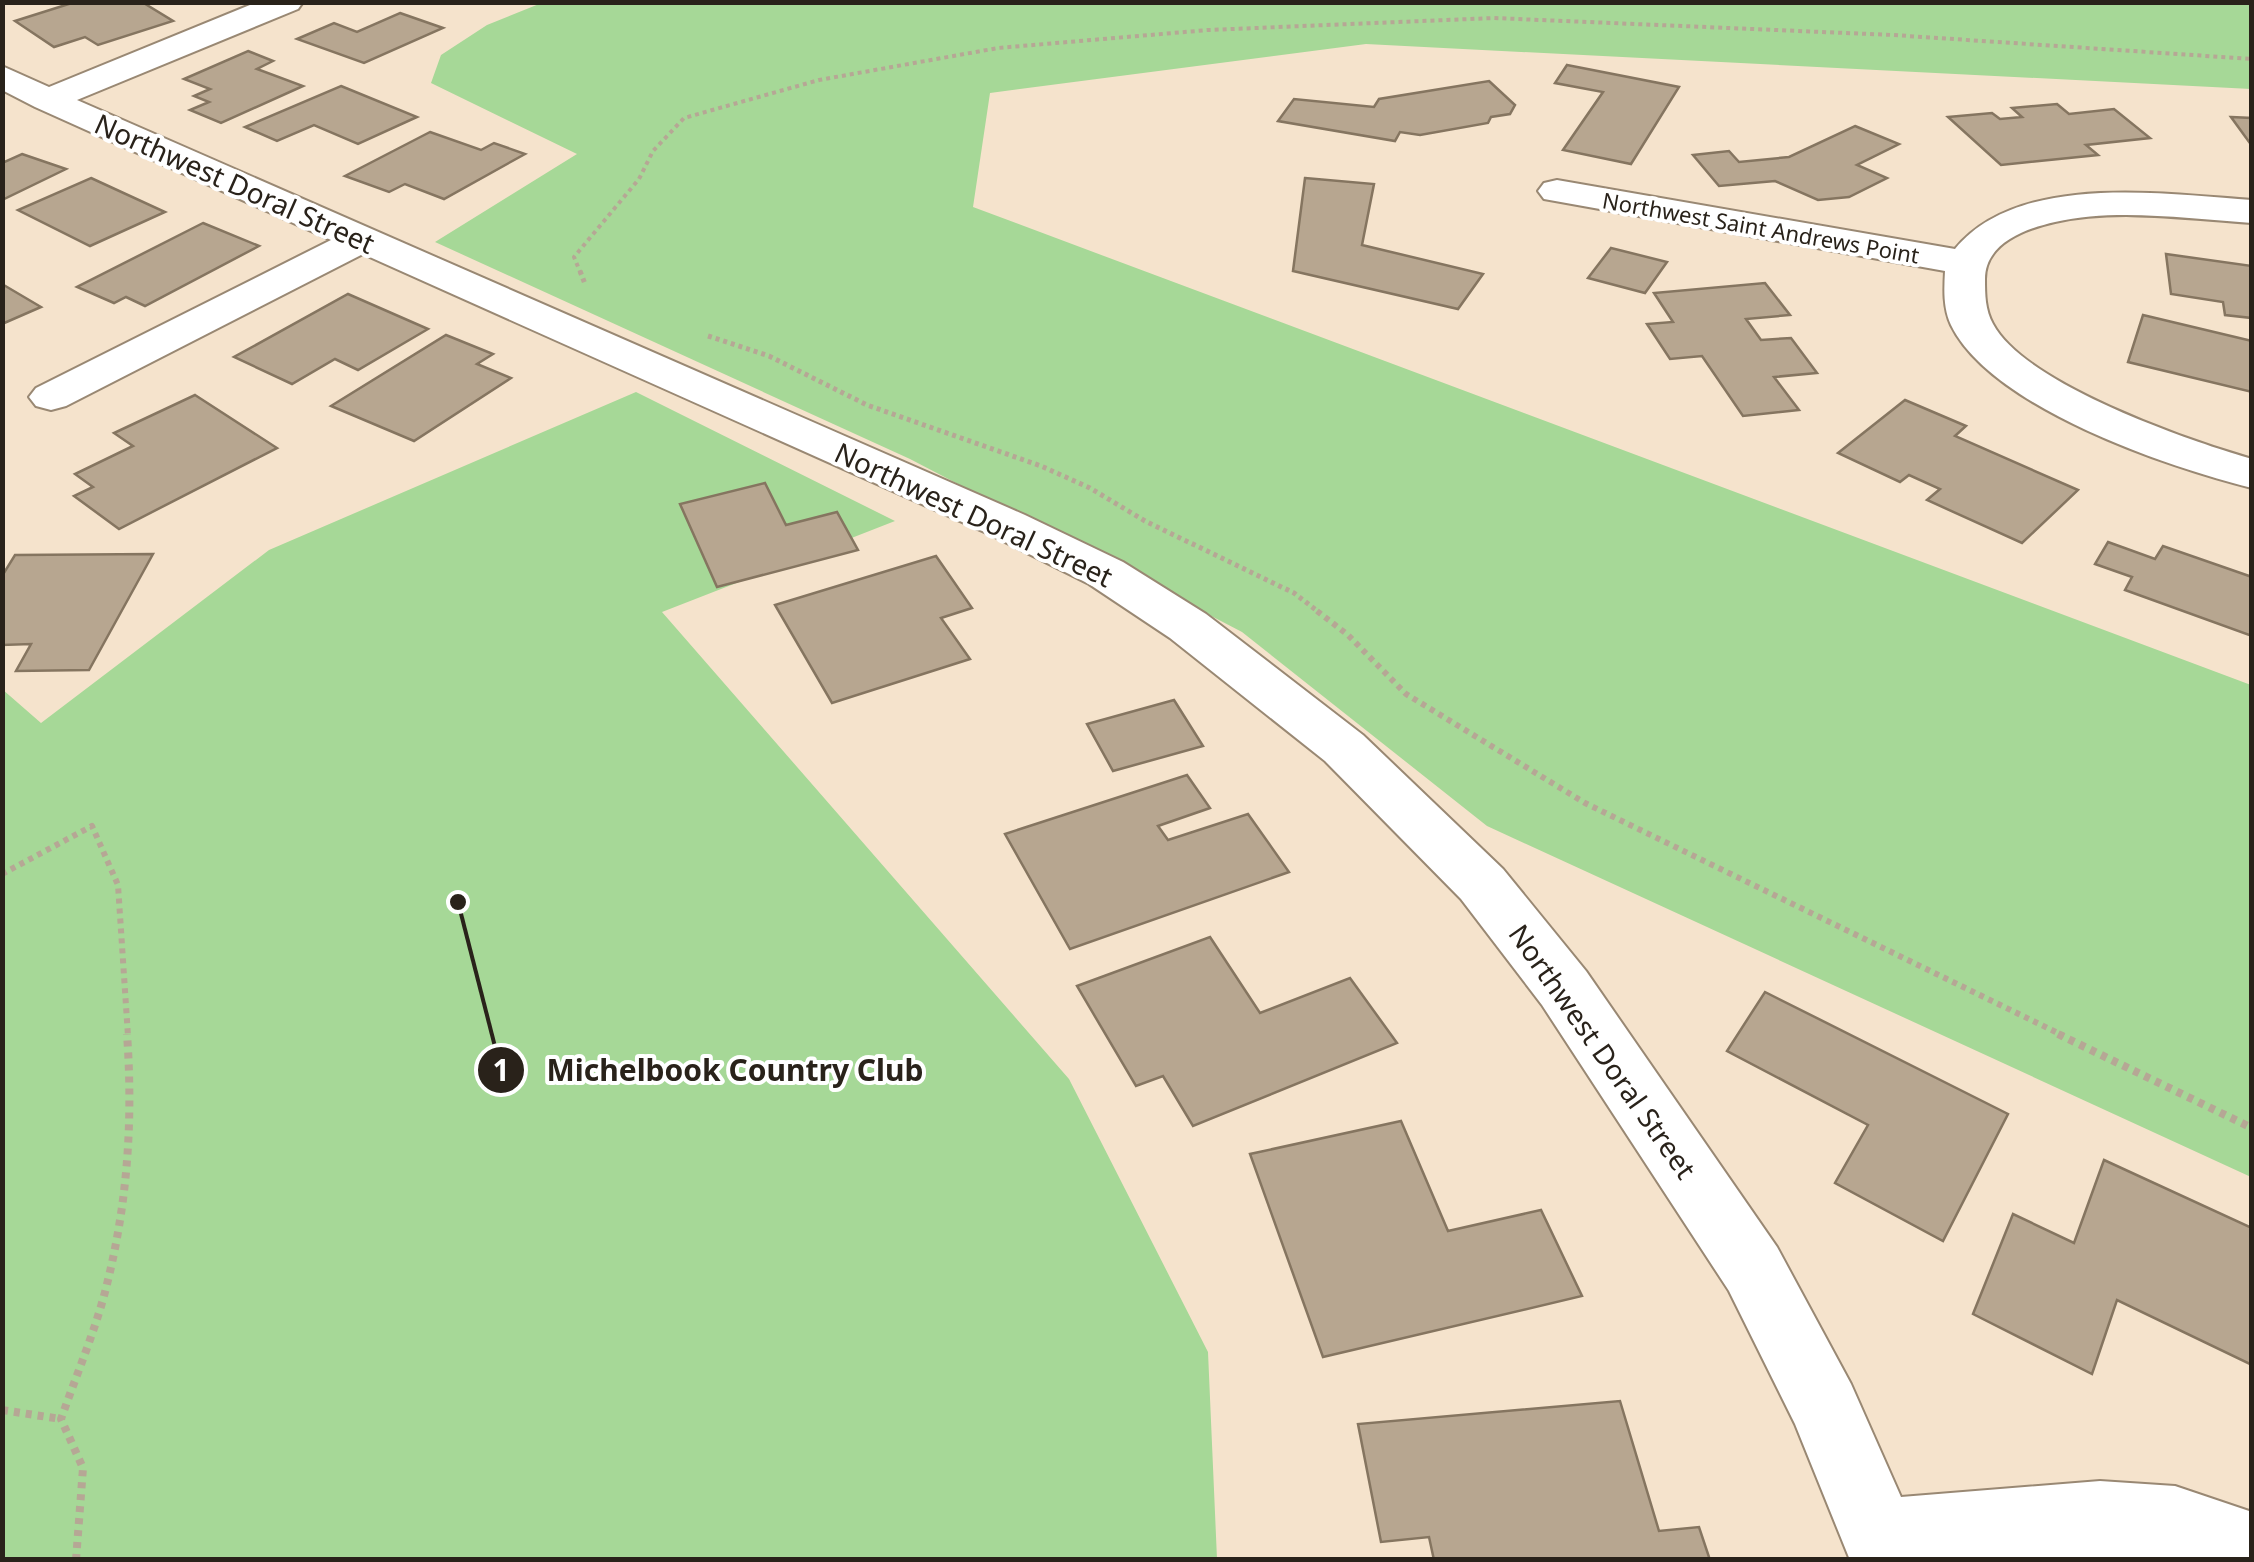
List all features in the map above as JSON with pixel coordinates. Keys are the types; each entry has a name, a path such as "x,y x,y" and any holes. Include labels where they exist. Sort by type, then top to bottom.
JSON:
{"street":[{"path":"25,88 287,2"},
{"name":"Northwest Doral Street","path":"25,88 990,517 1106,573 1188,626 1344,748 1482,884 1624,1072 1753,1269 1825,1408 1886,1548"},
{"name":"Northwest Saint Andrews Point","path":"1557,191 1965,263"},
{"path":"2252,212 2094,207 2035,216 1994,231 1965,263 1964,306 1980,338 2019,372 2092,415 2192,457 2252,474"},
{"path":"50,397 363,239"},
{"path":"1886,1548 2100,1519 2175,1524 2252,1551"}],"path":[{"path":"593,293 582,282 574,258 589,235 639,179 653,151 684,118 818,80 998,48 1208,30 1494,18 1892,34 2252,59"},
{"path":"694,334 769,356 867,405 1041,466 1090,488 1145,522 1294,594 1348,635 1406,694 1585,803 2252,1128"},
{"path":"2,874 92,826 118,884 131,1091 128,1170 108,1282 61,1419 83,1468 76,1560"},
{"path":"2,1410 61,1419"}],"green space":[{"path":"544,2 2251,3 2251,89 1366,44 990,93 973,207 2251,685 2251,1177 1487,826 1242,632 910,459 435,242 577,154 431,83 441,55 487,25"},
{"path":"636,392 895,521 662,612 1069,1079 1208,1352 1217,1559 3,1559 2,689 41,723 269,550"}],"building":[{"path":"75,2 142,2 173,21 98,45 85,37 54,47 15,21"},
{"path":"400,13 443,28 364,63 297,39 334,23 357,32"},
{"path":"248,51 273,61 257,69 303,86 221,123 190,110 209,102 194,96 210,89 184,79"},
{"path":"1567,65 1679,87 1631,164 1563,150 1603,92 1555,83"},
{"path":"1489,81 1515,105 1510,114 1491,117 1488,123 1420,135 1400,132 1395,141 1278,121 1294,99 1374,107 1379,99"},
{"path":"341,86 417,117 358,144 314,125 277,141 245,127"},
{"path":"2057,104 2069,114 2114,109 2150,138 2086,145 2098,155 2001,165 1948,117 1992,113 2000,119 2022,117 2012,108"},
{"path":"2231,117 2252,118 2252,146"},
{"path":"1855,126 1899,144 1857,165 1887,178 1849,197 1818,200 1775,181 1719,186 1693,155 1729,151 1739,162 1789,157"},
{"path":"430,132 481,150 494,143 525,154 444,199 405,184 389,192 345,176"},
{"path":"22,154 66,169 2,200 2,163"},
{"path":"91,178 165,212 90,246 18,210"},
{"path":"1305,178 1374,184 1362,245 1483,274 1458,309 1293,271"},
{"path":"203,223 259,246 145,306 126,297 114,303 77,287"},
{"path":"1611,248 1667,262 1645,293 1588,278"},
{"path":"2166,254 2252,266 2252,318 2225,315 2223,302 2171,294"},
{"path":"1765,283 1790,315 1746,319 1761,340 1791,338 1817,373 1774,377 1799,410 1743,416 1702,356 1670,359 1647,324 1673,322 1654,293"},
{"path":"2,284 41,307 2,324"},
{"path":"348,294 428,329 358,370 335,359 292,384 234,357"},
{"path":"2143,315 2252,341 2252,392 2128,362"},
{"path":"446,335 493,354 477,364 511,378 414,441 331,406"},
{"path":"195,395 277,448 119,529 74,496 93,487 75,474 133,446 114,433"},
{"path":"1905,400 1966,426 1955,436 2078,490 2022,543 1927,500 1940,489 1909,475 1900,482 1838,453"},
{"path":"765,483 786,525 837,512 858,550 717,587 680,504"},
{"path":"2108,542 2155,559 2163,546 2252,577 2252,636 2125,590 2132,577 2095,564"},
{"path":"153,554 89,670 16,671 31,644 2,645 2,576 15,555"},
{"path":"936,556 972,608 941,618 970,659 832,703 775,605"},
{"path":"1174,700 1203,746 1113,771 1087,724"},
{"path":"1187,775 1210,808 1158,826 1168,840 1248,814 1289,872 1070,949 1005,834"},
{"path":"1210,937 1260,1013 1350,978 1397,1043 1193,1126 1163,1076 1136,1086 1077,986"},
{"path":"1765,992 2008,1114 1943,1241 1835,1183 1868,1125 1727,1051"},
{"path":"1401,1121 1448,1231 1541,1210 1582,1296 1323,1357 1250,1154"},
{"path":"2104,1160 2252,1228 2252,1365 2117,1300 2092,1374 1973,1314 2013,1214 2074,1243"},
{"path":"1620,1401 1659,1531 1699,1527 1710,1560 1434,1560 1429,1537 1381,1542 1358,1424"}],"place":[{"name":"Michelbook Country Club","path":"458,902"}]}
